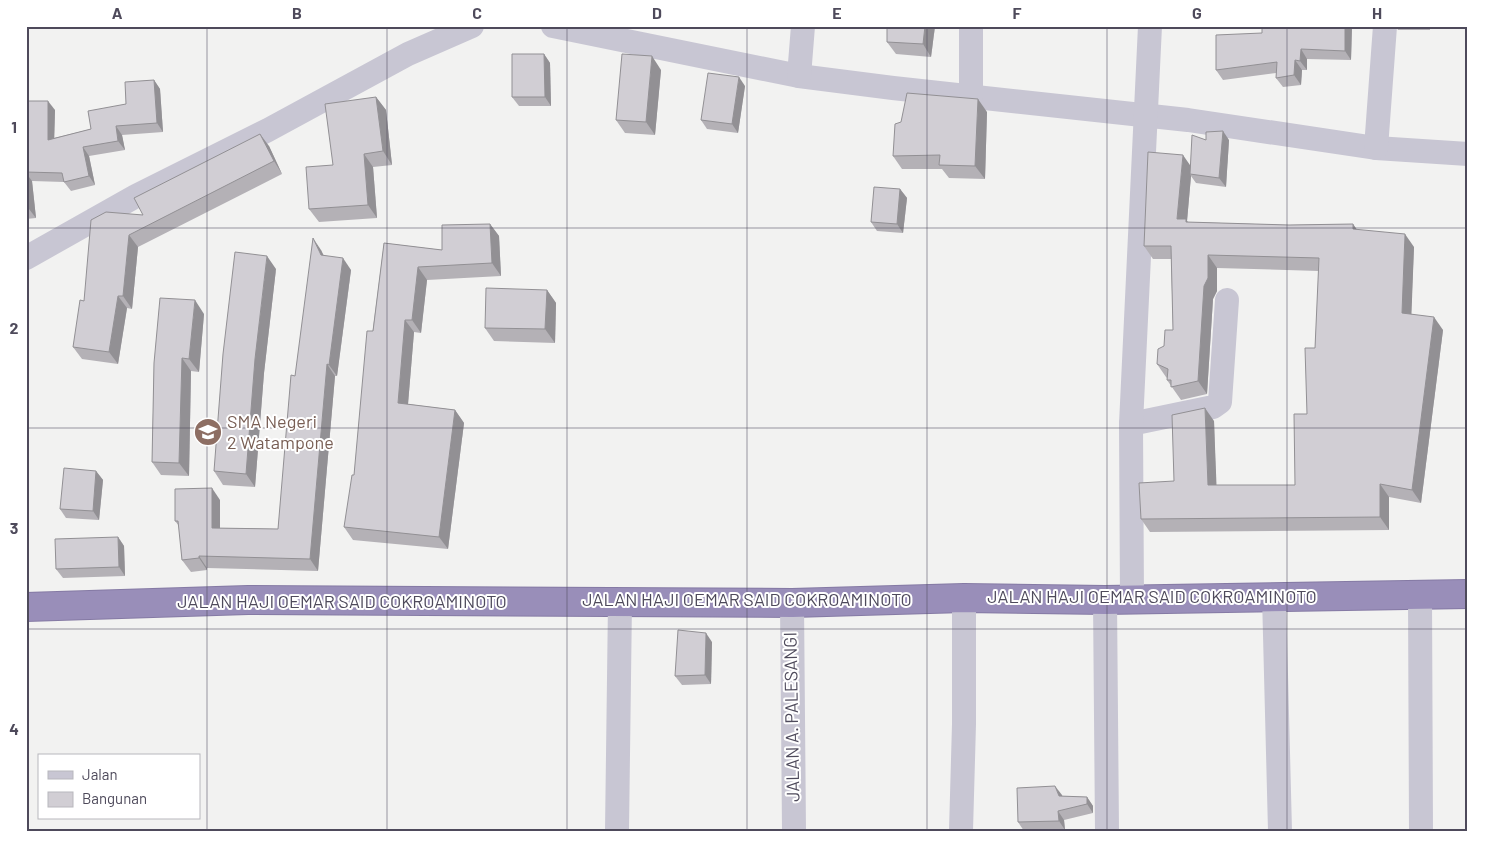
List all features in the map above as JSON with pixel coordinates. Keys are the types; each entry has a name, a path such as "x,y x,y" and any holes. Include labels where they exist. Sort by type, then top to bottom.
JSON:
{"highway":[{"name":"JALAN HAJI OEMAR SAID COKROAMINOTO","path":"26,607 248,600 792,603 964,598 1105,600 1468,594"}],"street":[{"path":"26,258 136,196 268,130 408,54 472,26"},
{"path":"553,26 799,76 1148,116 1376,148 1468,154"},
{"path":"799,76 803,26"},
{"path":"971,26 971,97"},
{"path":"1132,599 1131,424 1148,116 1150,26"},
{"path":"1376,148 1385,26"},
{"path":"1131,424 1194,412 1213,407 1220,402 1227,300"},
{"path":"1420,595 1421,831"},
{"path":"1274,596 1280,831"},
{"path":"962,831 964,598"},
{"path":"1105,600 1106,831"},
{"path":"617,831 620,602"},
{"name":"JALAN A. PALESANGI","path":"792,603 794,831"}],"building":[{"path":"887,26 925,26 923,44 887,42"},
{"path":"1262,26 1345,26 1345,51 1301,49 1300,61 1295,60 1294,75 1276,78 1277,62 1216,70 1216,35 1262,33"},
{"path":"512,54 544,54 545,97 512,97"},
{"path":"622,54 652,56 646,122 616,120"},
{"path":"708,73 739,77 732,124 701,120"},
{"path":"154,80 157,123 116,126 118,141 83,147 89,176 64,182 62,173 26,172 26,101 48,101 48,140 91,129 88,111 126,104 125,82"},
{"path":"907,93 978,99 975,166 939,165 940,155 893,156 895,124 901,122"},
{"path":"376,97 383,151 364,154 368,205 309,209 306,167 333,165 325,104"},
{"path":"1223,131 1219,178 1190,174 1192,135 1206,140 1206,132"},
{"path":"260,134 274,161 129,235 123,296 118,296 109,352 73,347 80,300 84,301 91,220 106,212 143,215 134,198"},
{"path":"1148,152 1183,155 1177,219 1186,219 1186,222 1289,225 1353,224 1353,229 1405,234 1402,313 1434,317 1412,490 1380,484 1380,517 1141,519 1139,483 1174,481 1172,415 1205,408 1208,485 1295,485 1294,414 1307,414 1305,348 1315,348 1319,258 1208,255 1208,278 1204,286 1198,381 1171,387 1171,380 1167,380 1168,369 1157,364 1158,349 1164,346 1165,330 1173,330 1171,246 1144,246"},
{"path":"26,179 29,209 26,209"},
{"path":"874,187 900,189 897,224 871,222"},
{"path":"490,224 492,263 418,267 412,320 405,320 398,403 455,410 439,537 344,527 352,475 354,475 367,331 373,331 384,243 442,250 442,225"},
{"path":"313,238 321,255 343,258 329,365 327,364 310,559 199,556 199,558 182,560 178,521 175,521 175,489 212,488 212,528 278,529 291,375 295,376"},
{"path":"235,252 267,256 255,359 246,474 214,471 223,354"},
{"path":"486,288 547,290 545,329 485,328"},
{"path":"160,298 195,300 189,359 182,358 179,463 152,462 154,363"},
{"path":"64,468 96,471 93,511 60,509"},
{"path":"118,537 119,567 56,569 55,539"},
{"path":"678,630 706,633 705,675 675,676"},
{"path":"1055,786 1059,796 1087,797 1087,804 1058,811 1059,821 1018,822 1017,788"}],"place":[{"name":"SMA Negeri 2 Watampone","path":"208,432"}]}
